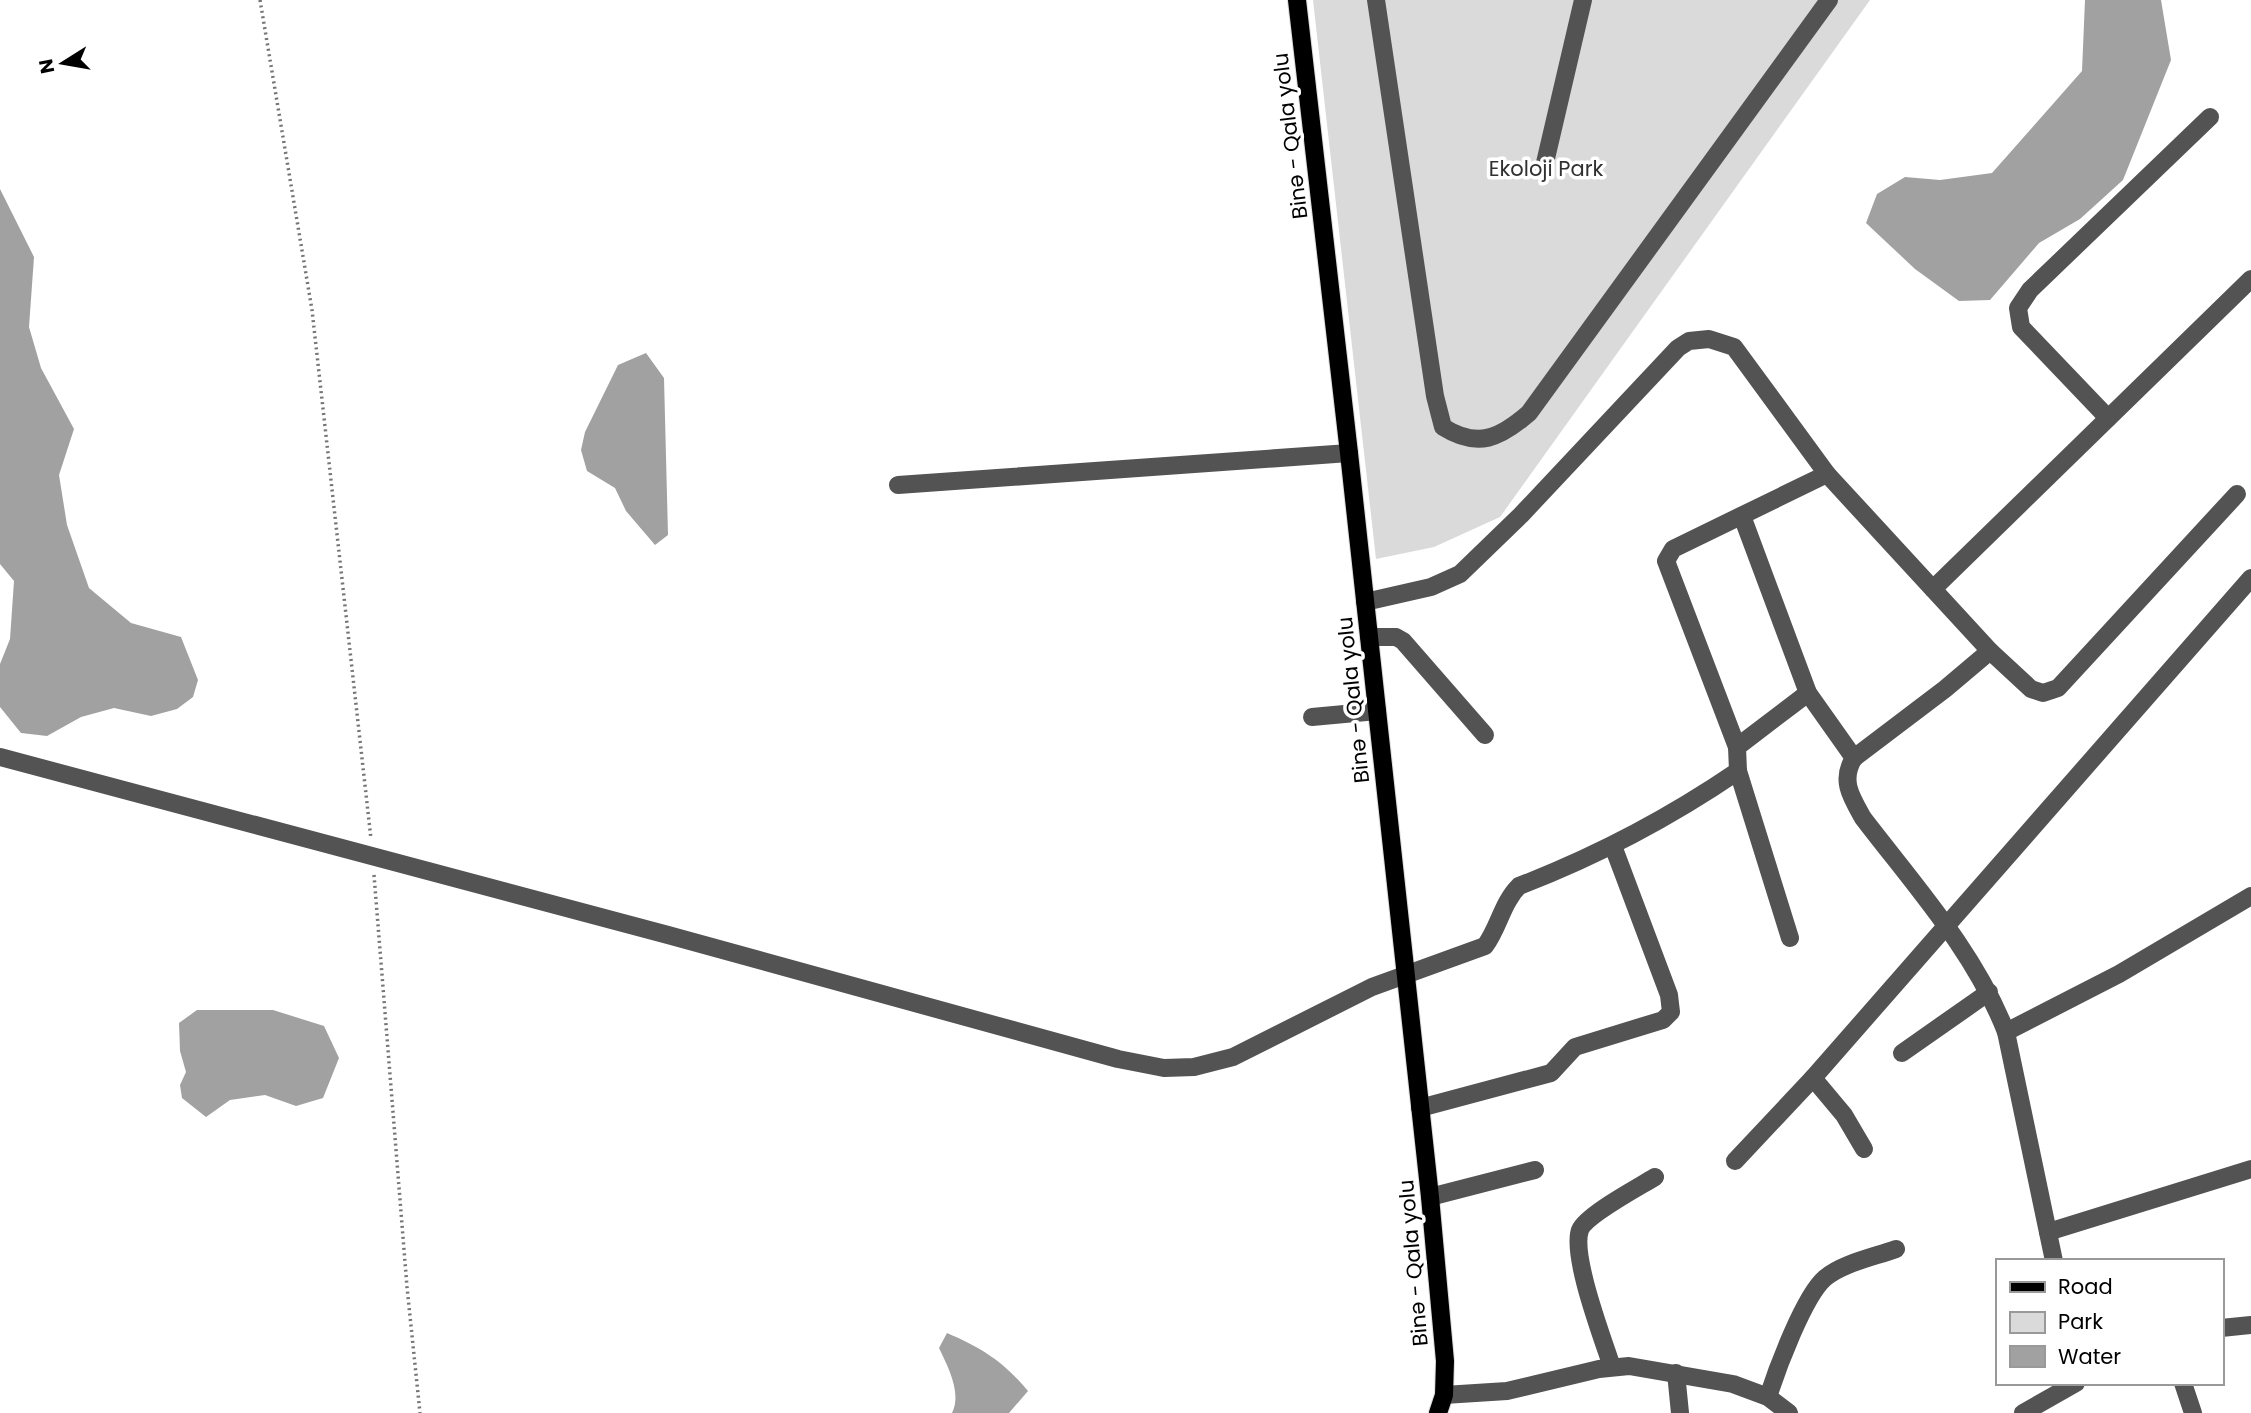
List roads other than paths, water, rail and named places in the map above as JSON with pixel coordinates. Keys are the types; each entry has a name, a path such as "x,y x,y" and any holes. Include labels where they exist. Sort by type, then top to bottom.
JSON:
{"main road":[{"name":"Binə - Qala yolu","path":"1297,0 1430,1197 1445,1361 1444,1395 1438,1413"}],"street":[{"path":"1376,0 1443,427 1460,438 1488,439 1510,429 1529,413 1829,0"},
{"path":"1544,167 1583,0"},
{"path":"2108,418 2021,327 2018,308 2029,290 2210,117"},
{"path":"1933,589 2251,279"},
{"path":"1365,603 1431,587 1460,574 1521,515 1678,348 1689,341 1709,338 1734,347 1827,474 1990,652 2031,689 2043,693 2058,688 2237,494"},
{"path":"898,485 1349,453"},
{"path":"1790,938 1738,771 1737,747 1666,561 1673,549 1827,474"},
{"path":"1742,516 1808,692 1854,758"},
{"path":"1735,1161 1947,928 2251,578"},
{"path":"1369,636 1396,637 1403,641 1485,735"},
{"path":"1990,652 1854,758 1847,769 1847,785 1863,818 1947,928 1989,992 2006,1032 2054,1259"},
{"path":"1737,747 1808,692"},
{"path":"1312,717 1377,711"},
{"path":"0,757 373,855 1118,1059 1164,1068 1194,1067 1233,1057 1372,987 1485,946 1494,934 1512,894 1519,886 1613,846 1738,771"},
{"path":"1420,1108 1551,1073 1575,1047 1663,1020 1671,1012 1669,995 1613,846"},
{"path":"2006,1032 2119,974 2251,896"},
{"path":"1902,1054 1989,992"},
{"path":"1813,1078 1844,1115 1864,1149"},
{"path":"2048,1232 2251,1169"},
{"path":"1430,1197 1535,1170"},
{"path":"1612,1367 1579,1258 1580,1230 1595,1214 1655,1177"},
{"path":"1768,1397 1784,1352 1816,1288 1826,1277 1841,1269 1896,1249"},
{"path":"2223,1328 2251,1325"},
{"path":"1444,1395 1507,1391 1612,1367 1637,1367 1733,1384 1768,1397 1788,1413"},
{"path":"1676,1373 1680,1413"},
{"path":"2023,1413 2072,1385"},
{"path":"2184,1385 2193,1413"}],"water":[{"path":"2085,0 2161,0 2171,60 2123,180 2080,219 2039,243 1990,300 1959,301 1915,269 1866,223 1877,194 1905,177 1940,180 1992,173 2082,71"},
{"path":"0,189 34,257 29,327 41,368 74,429 59,475 67,525 89,588 131,623 181,637 198,680 193,697 177,709 151,716 114,708 81,717 47,736 21,733 0,707 0,664 10,639 14,581 0,564"},
{"path":"646,353 664,378 668,535 655,545 626,511 615,488 587,471 581,450 585,432 618,365"},
{"path":"197,1010 273,1010 324,1026 339,1058 323,1098 296,1106 265,1095 230,1100 206,1117 182,1098 180,1085 186,1072 180,1051 179,1023"},
{"path":"947,1333 992,1357 1028,1391 1009,1413 952,1413 955,1389 939,1348"}],"park label":[{"name":"Ekoloji Park","path":"1546,168"}]}
